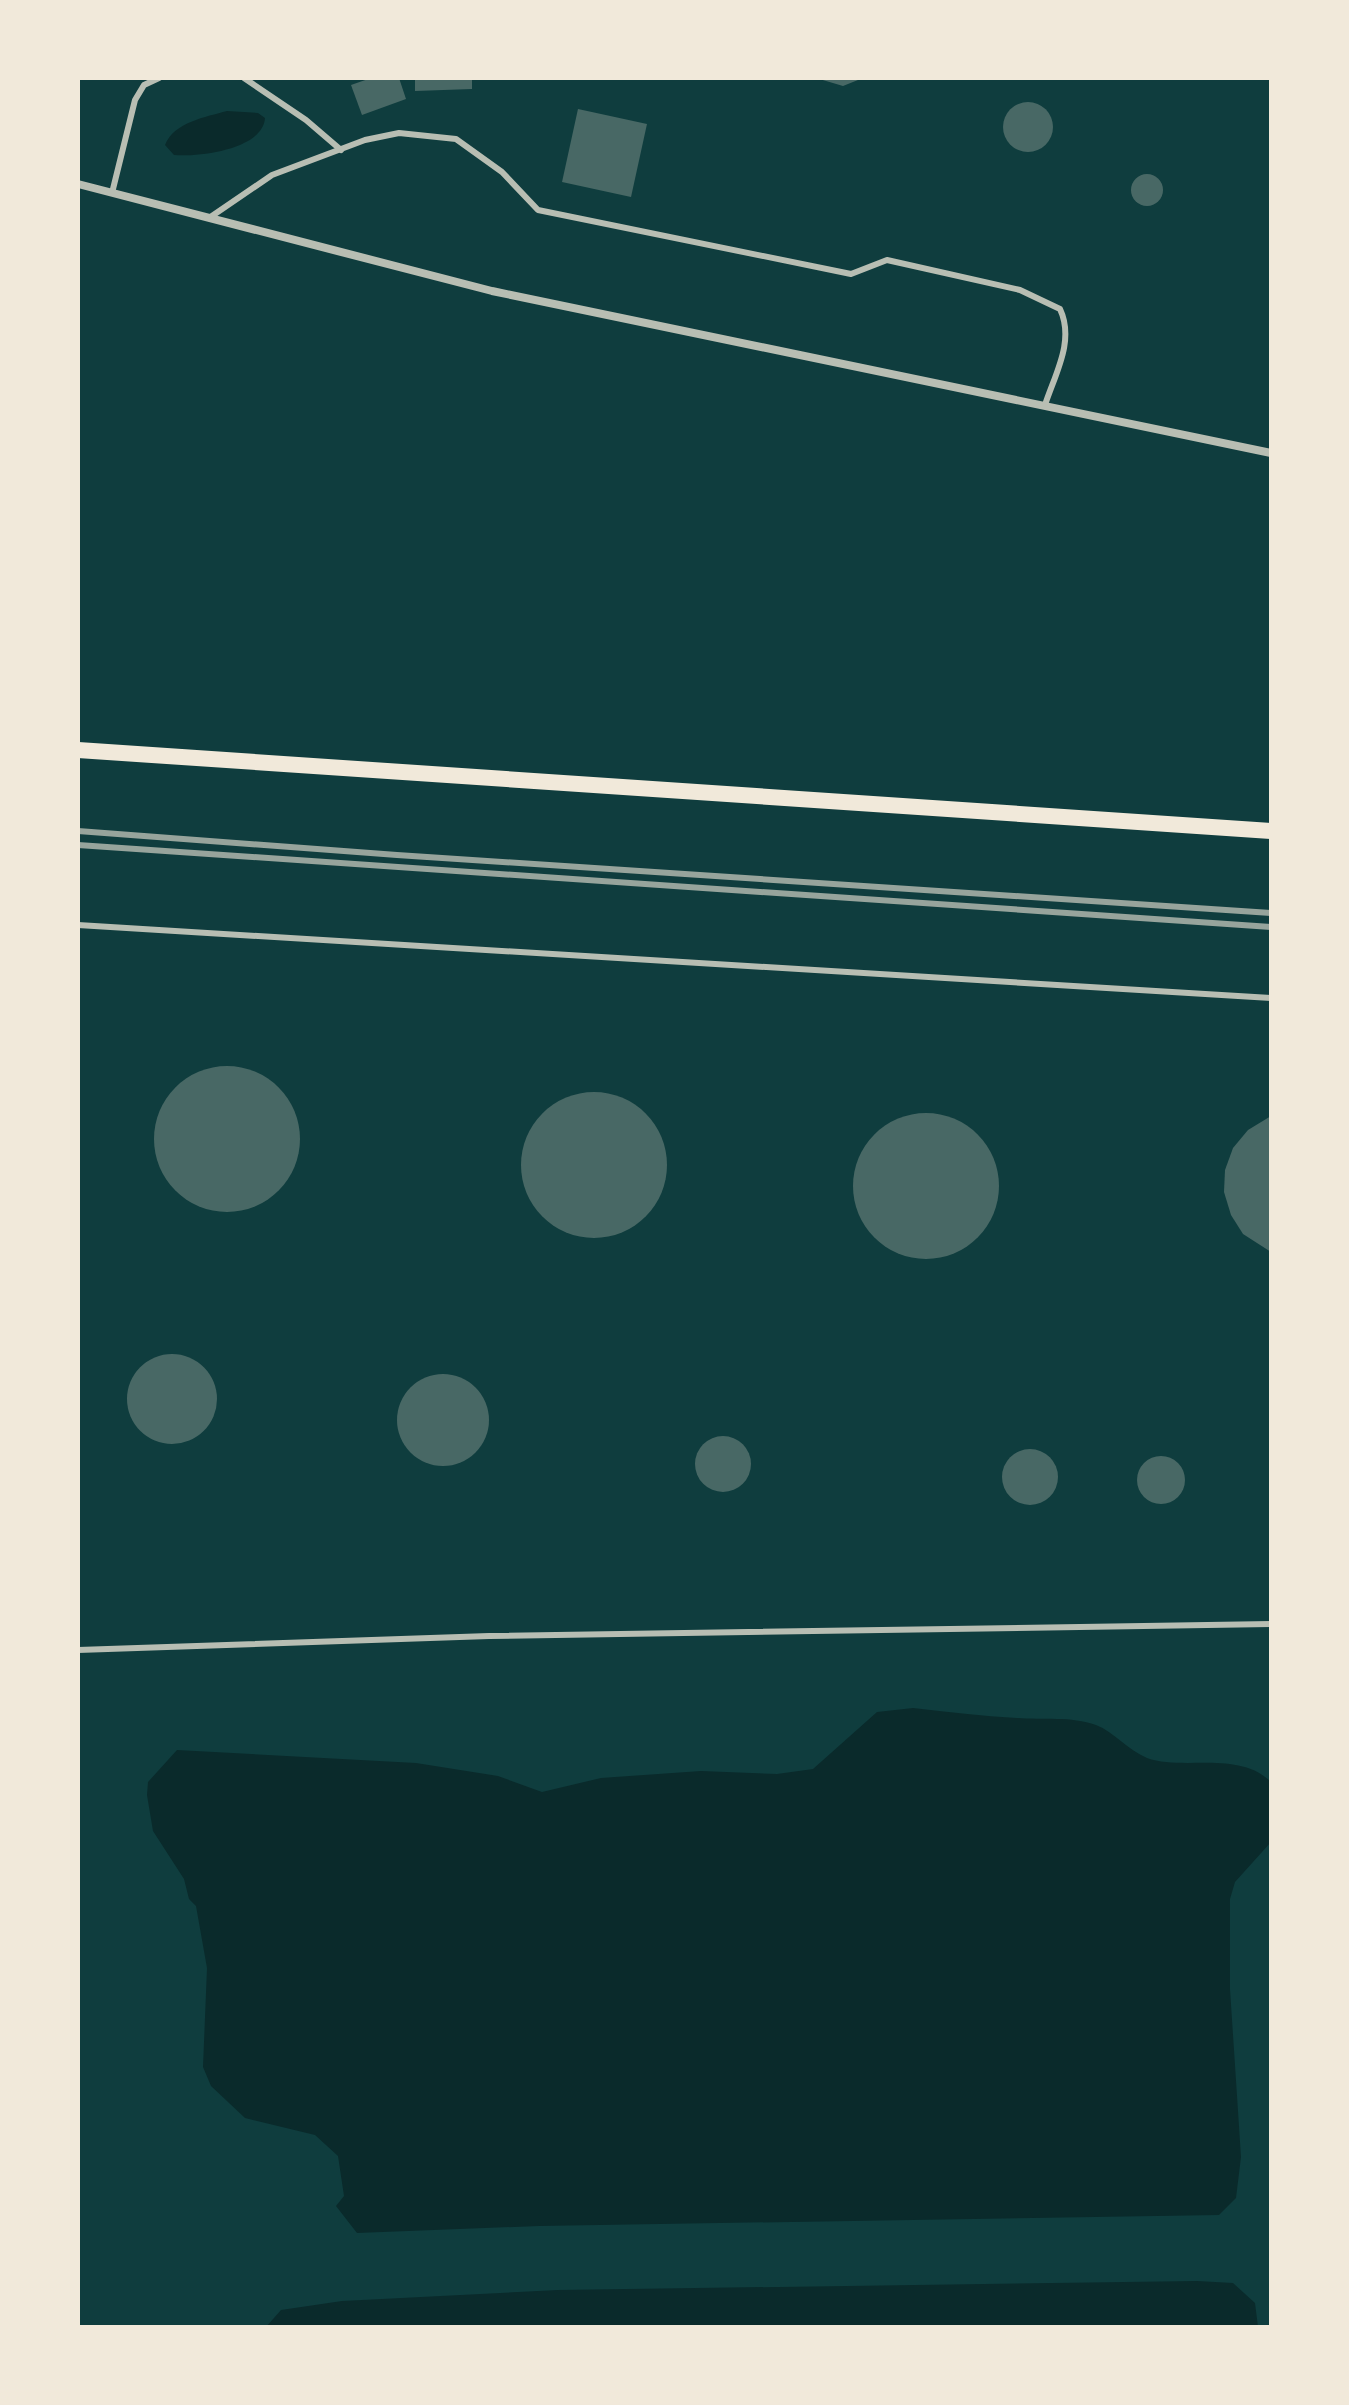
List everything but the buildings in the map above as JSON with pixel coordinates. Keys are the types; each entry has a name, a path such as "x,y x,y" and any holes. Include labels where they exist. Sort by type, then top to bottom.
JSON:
{"main road":[{"path":"78,750 1271,831"}],"street":[{"path":"78,184 492,291 1271,453"}],"lane":[{"path":"112,193 135,100 143,82 159,78"},
{"path":"244,78 306,120 341,150"},
{"path":"209,218 272,175 365,140 399,133 456,139 502,172 538,210 851,274 887,260 1020,290 1060,309 1067,323 1066,343 1045,405"},
{"path":"78,925 1271,998"},
{"path":"78,1650 489,1636 1271,1624"}],"water":[{"path":"227,111 258,113 265,118 262,129 242,144 214,152 174,155 165,145 169,137 183,126"},
{"path":"913,1708 1086,1722 1103,1728 1147,1758 1243,1767 1258,1772 1271,1782 1271,1842 1235,1882 1230,1899 1230,1989 1241,2157 1236,2198 1219,2215 539,2226 357,2233 336,2206 344,2196 338,2156 315,2135 245,2118 211,2086 203,2067 207,1968 196,1906 189,1899 184,1879 153,1831 147,1795 148,1782 177,1750 416,1763 498,1776 542,1792 601,1778 701,1771 777,1774 813,1769 877,1712"},
{"path":"1233,2283 1255,2303 1258,2327 266,2327 281,2310 342,2301 558,2290"}],"railway":[{"path":"78,831 1271,913"},
{"path":"78,845 1271,927"}]}
